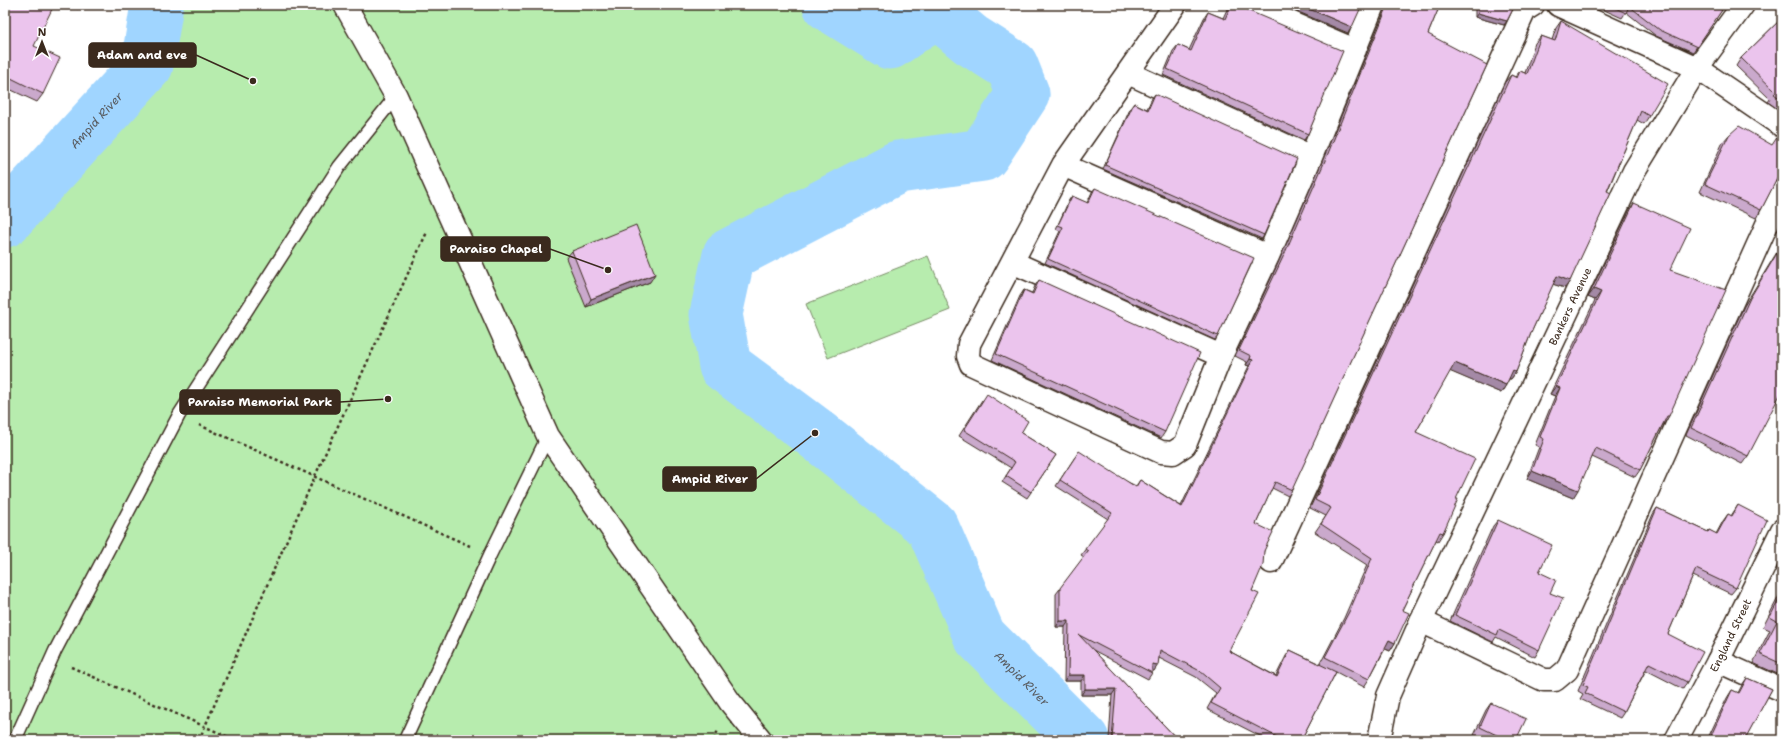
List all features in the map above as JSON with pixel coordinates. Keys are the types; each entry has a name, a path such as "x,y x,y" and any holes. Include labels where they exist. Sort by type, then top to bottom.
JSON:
{"street":[{"path":"345,5 396,96 548,436 730,702 761,740"},
{"path":"1175,5 1063,165 969,344 968,356 971,364 1161,452 1174,453 1185,445 1221,356 1268,256 1311,156 1373,5"},
{"path":"1250,5 1355,50"},
{"path":"1271,562 1525,10 1533,5"},
{"path":"1558,5 1697,68 1782,126"},
{"name":"Bankers Avenue","path":"1379,740 1388,696 1421,621 1634,171 1697,68 1743,5"},
{"path":"1128,73 1311,156"},
{"path":"1063,165 1268,256"},
{"path":"1421,621 1544,680 1555,680 1567,670 1782,191"},
{"path":"1012,262 1221,356"},
{"name":"England Street","path":"1676,740 1776,557 1782,530"},
{"path":"1718,661 1782,690"}],"lane":[{"path":"15,740 52,659 179,415 339,167 396,96"},
{"path":"405,740 490,555 548,436"}],"path":[{"path":"199,740 315,476 442,199"},
{"path":"179,415 490,555"},
{"path":"52,659 235,740"}],"green space":[{"path":"157,5 829,5 890,43 936,11 971,40 1012,66 1023,94 983,155 898,167 729,255 716,314 725,366 815,433 932,526 980,637 1083,740 5,740 5,221 147,65"},
{"path":"928,256 950,310 828,358 806,304"}],"building":[{"path":"5,5 54,5 34,46 60,58 43,94 5,75"},
{"path":"1231,5 1244,5 1244,7 1249,11 1343,51 1308,134 1167,69 1178,45 1191,51 1208,12 1225,19"},
{"path":"1300,5 1362,5 1352,27"},
{"path":"1388,5 1440,5 1428,34 1487,65 1292,490 1275,482 1256,524 1273,532 1264,551 1263,565 1252,591 1259,594 1229,651 1277,677 1290,650 1336,672 1301,740 1283,740 1211,703 1220,688 1200,671 1160,650 1158,665 1152,664 1152,673 1079,635 1178,740 1112,740 1116,689 1085,689 1085,675 1068,675 1069,621 1060,621 1060,588 1088,551 1085,549 1112,513 1060,480 1079,451 1136,487 1140,480 1182,507 1253,360 1250,359 1251,356 1239,350 1284,255 1327,156"},
{"path":"1478,5 1515,5 1507,21 1478,13"},
{"path":"1609,5 1713,5 1722,10 1697,47 1660,30 1629,6 1626,13"},
{"path":"1782,18 1782,100 1774,94 1776,92 1741,58"},
{"path":"1561,21 1668,84 1649,116 1641,111 1607,191 1611,193 1570,281 1557,276 1531,333 1516,372 1513,370 1506,385 1455,363 1416,432 1475,459 1456,499 1458,499 1443,533 1440,532 1402,610 1409,613 1395,643 1389,640 1369,679 1325,657 1350,610 1372,558 1321,524 1331,508 1315,500 1511,75 1517,78 1520,71 1527,74 1541,36 1555,41"},
{"path":"1155,94 1297,159 1264,235 1105,165 1134,103 1148,110"},
{"path":"1739,126 1772,145 1782,130 1782,173 1780,173 1761,210 1705,184 1729,135"},
{"path":"1095,188 1254,258 1218,336 1048,259 1063,227 1058,225 1072,196 1088,203"},
{"path":"1634,203 1690,228 1670,270 1726,290 1669,416 1667,416 1640,470 1596,448 1578,490 1532,471 1544,439 1540,437 1560,388 1556,386 1601,292 1594,289"},
{"path":"636,225 655,274 591,299 572,251"},
{"path":"1782,245 1782,378 1779,384 1782,386 1782,391 1748,456 1691,428 1750,298"},
{"path":"1039,280 1200,353 1165,432 996,354 1024,290 1033,294"},
{"path":"987,394 1028,421 1021,433 1056,455 1031,492 1006,476 1015,462 964,430"},
{"path":"1738,505 1767,520 1736,588 1696,569 1668,634 1703,652 1687,682 1649,663 1624,712 1585,693 1588,687 1583,685 1657,508 1708,532 1709,530 1717,534 1728,514 1732,516"},
{"path":"1498,520 1552,545 1539,572 1556,580 1550,593 1563,598 1539,650 1499,630 1497,635 1455,615"},
{"path":"1782,594 1782,664 1760,654 1777,621 1770,617"},
{"path":"1747,678 1772,689 1745,739 1709,740 1732,690 1739,693"},
{"path":"1491,703 1526,719 1516,740 1507,740 1480,727"}],"waterway":[{"name":"Ampid River","path":"5,221 147,65 157,5"},
{"name":"Ampid River","path":"829,5 890,43 936,11 971,40 1012,66 1023,94 983,155 898,167 729,255 716,314 725,366 815,433 932,526 980,637 1083,740"}],"place":[{"name":"Adam and eve","path":"253,81"},
{"name":"Paraiso Chapel","path":"608,270"},
{"name":"Paraiso Memorial Park","path":"388,399"},
{"name":"Ampid River","path":"815,433"}]}
